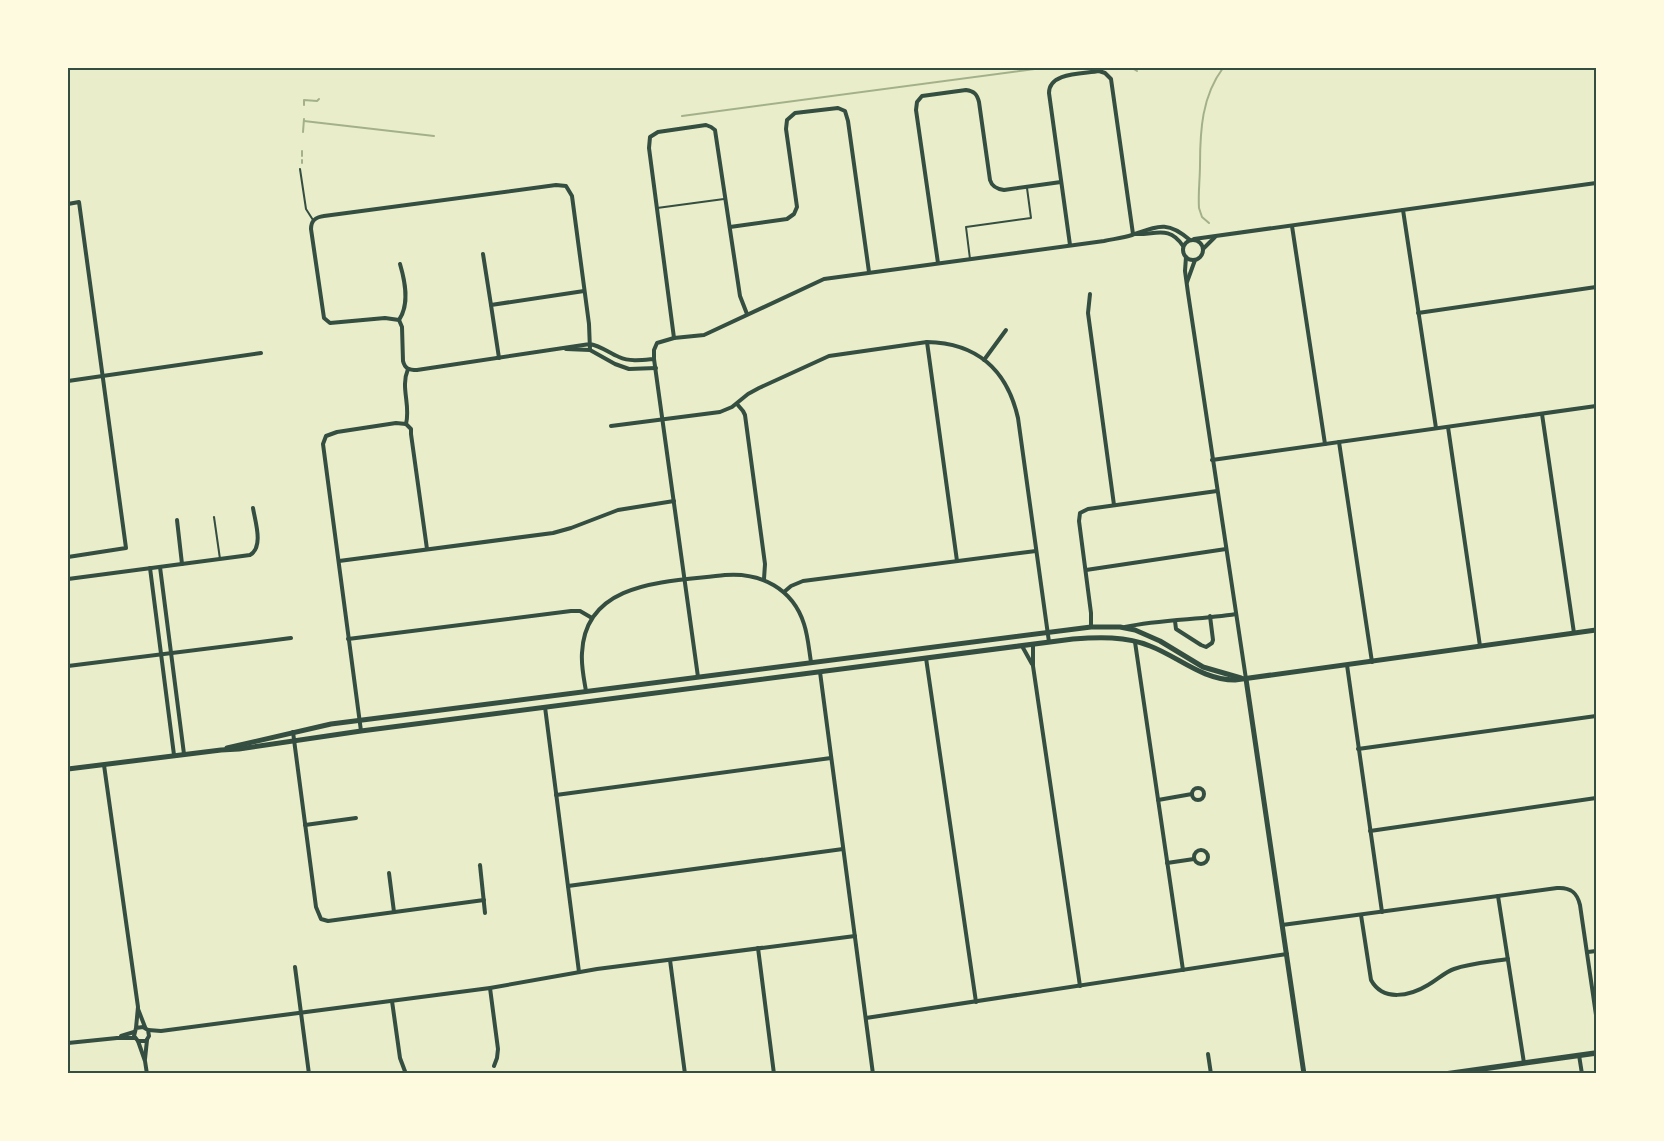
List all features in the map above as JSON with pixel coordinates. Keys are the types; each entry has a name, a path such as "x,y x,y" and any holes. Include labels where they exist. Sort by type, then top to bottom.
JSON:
{"main road":[{"path":"1446,1074 1498,1070 1524,1063 1596,1053"}],"street":[{"path":"1070,245 1049,93 1050,85 1057,78 1102,72 1110,77 1133,234"},
{"path":"938,263 916,110 917,102 922,96 966,90 973,92 979,102 991,184 996,188 1004,190 1061,182"},
{"path":"730,227 787,219 792,216 797,207 786,126 787,120 795,113 838,108 845,111 848,120 869,272"},
{"path":"674,338 649,148 650,137 658,132 706,125 713,128 717,135 740,296 747,314"},
{"path":"1183,246 1192,239 1209,236 1596,183"},
{"path":"399,320 386,318 330,323 324,318 311,229 313,220 324,216 562,184 566,186 572,196 590,350"},
{"path":"68,204 78,202 126,548 68,556"},
{"path":"1403,210 1436,428"},
{"path":"702,687 698,677 654,359 654,350 658,343 674,338 704,336 824,279 1104,241 1158,226 1168,226 1179,230 1200,242 1203,249"},
{"path":"1292,226 1325,444"},
{"path":"1133,234 1167,233 1174,235 1183,246 1183,252 1186,257 1196,260"},
{"path":"1188,282 1196,260 1201,256 1203,249 1214,238 1220,236"},
{"path":"482,254 499,358"},
{"path":"1186,257 1185,271 1212,460 1304,1074"},
{"path":"399,320 404,313 405,303 404,280 400,264"},
{"path":"1418,313 1596,287"},
{"path":"491,305 584,290"},
{"path":"1090,294 1088,313 1114,505"},
{"path":"399,320 402,327 402,361 408,369 417,370 590,344 630,360 654,359"},
{"path":"984,360 1006,330"},
{"path":"927,342 957,561"},
{"path":"611,426 720,412 737,404 748,394 759,388 829,356 927,342 955,345 970,351 984,360 999,374 1014,402 1018,418 1048,642"},
{"path":"561,349 590,350 615,364 629,368 656,368"},
{"path":"68,381 261,354"},
{"path":"615,364 619,357"},
{"path":"406,424 408,414 404,380 408,369"},
{"path":"737,404 745,415 765,564 764,579"},
{"path":"1212,460 1596,406"},
{"path":"1542,414 1574,633"},
{"path":"361,731 323,449 324,440 330,434 396,423 406,424 412,434 427,549"},
{"path":"1448,427 1480,646"},
{"path":"1339,442 1372,662"},
{"path":"1091,627 1079,521 1080,513 1088,509 1217,490"},
{"path":"338,561 552,533 571,528 618,510 674,501"},
{"path":"68,579 244,556 254,553 258,541 253,508"},
{"path":"177,520 182,564"},
{"path":"1086,570 1226,549"},
{"path":"784,592 790,586 802,581 1036,551"},
{"path":"160,567 184,754"},
{"path":"150,568 174,755"},
{"path":"586,691 582,651 583,641 592,618 610,599 629,589 736,574 764,579 784,592 792,601 802,618 811,662 820,672 873,1074"},
{"path":"348,639 572,611 580,611 592,618"},
{"path":"1120,628 1158,621 1175,621 1236,614"},
{"path":"1175,621 1176,629 1201,645 1206,646 1212,643 1213,640 1210,616"},
{"path":"221,750 293,732 360,720 1091,627 1120,628 1148,635 1203,667 1246,679"},
{"path":"68,769 174,755 239,749 361,731 1048,642 1100,638 1135,642 1148,645 1213,678 1226,680 1372,662 1596,630"},
{"path":"68,666 290,638"},
{"path":"1135,642 1183,970"},
{"path":"1033,644 1033,666 1080,986"},
{"path":"1022,646 1033,666"},
{"path":"926,658 976,1002"},
{"path":"1347,665 1382,912"},
{"path":"543,697 579,972"},
{"path":"1358,749 1596,716"},
{"path":"293,732 316,907 322,920 328,921 484,900"},
{"path":"556,795 831,758"},
{"path":"104,764 138,1007 148,1038 145,1061"},
{"path":"1158,800 1192,794"},
{"path":"1370,830 1596,798"},
{"path":"305,825 356,818"},
{"path":"568,886 844,849"},
{"path":"1167,863 1194,859"},
{"path":"480,865 485,913"},
{"path":"389,873 394,912"},
{"path":"1282,925 1562,888 1571,890 1578,899 1588,952 1596,1015"},
{"path":"1498,896 1524,1063"},
{"path":"1361,914 1371,980 1375,986 1387,995 1402,995 1421,989 1456,968 1508,959"},
{"path":"117,1038 140,1026 146,1029 162,1031 490,988 579,972 855,936"},
{"path":"758,948 774,1074"},
{"path":"1588,952 1596,951"},
{"path":"866,1018 1287,954"},
{"path":"670,960 685,1074"},
{"path":"295,967 309,1074"},
{"path":"490,988 498,1050 494,1066"},
{"path":"392,1001 400,1058 406,1074"},
{"path":"138,1007 135,1030 136,1040 145,1061 147,1074"},
{"path":"68,1043 117,1038 143,1042 162,1031"},
{"path":"1208,1054 1211,1074"},
{"path":"1579,1055 1582,1074"}],"lane":[{"path":"300,169 306,209 313,220"},
{"path":"970,258 966,227 1031,218 1027,187"},
{"path":"657,208 726,199"},
{"path":"214,517 220,559"}],"waterway":[{"path":"682,116 1042,68"},
{"path":"1132,68 1137,71"},
{"path":"1209,223 1202,217 1199,208 1202,126 1206,102 1223,68"},
{"path":"304,105 304,100 317,101 319,99"},
{"path":"303,132 304,119"},
{"path":"304,121 434,136"},
{"path":"302,151 302,156"}]}
